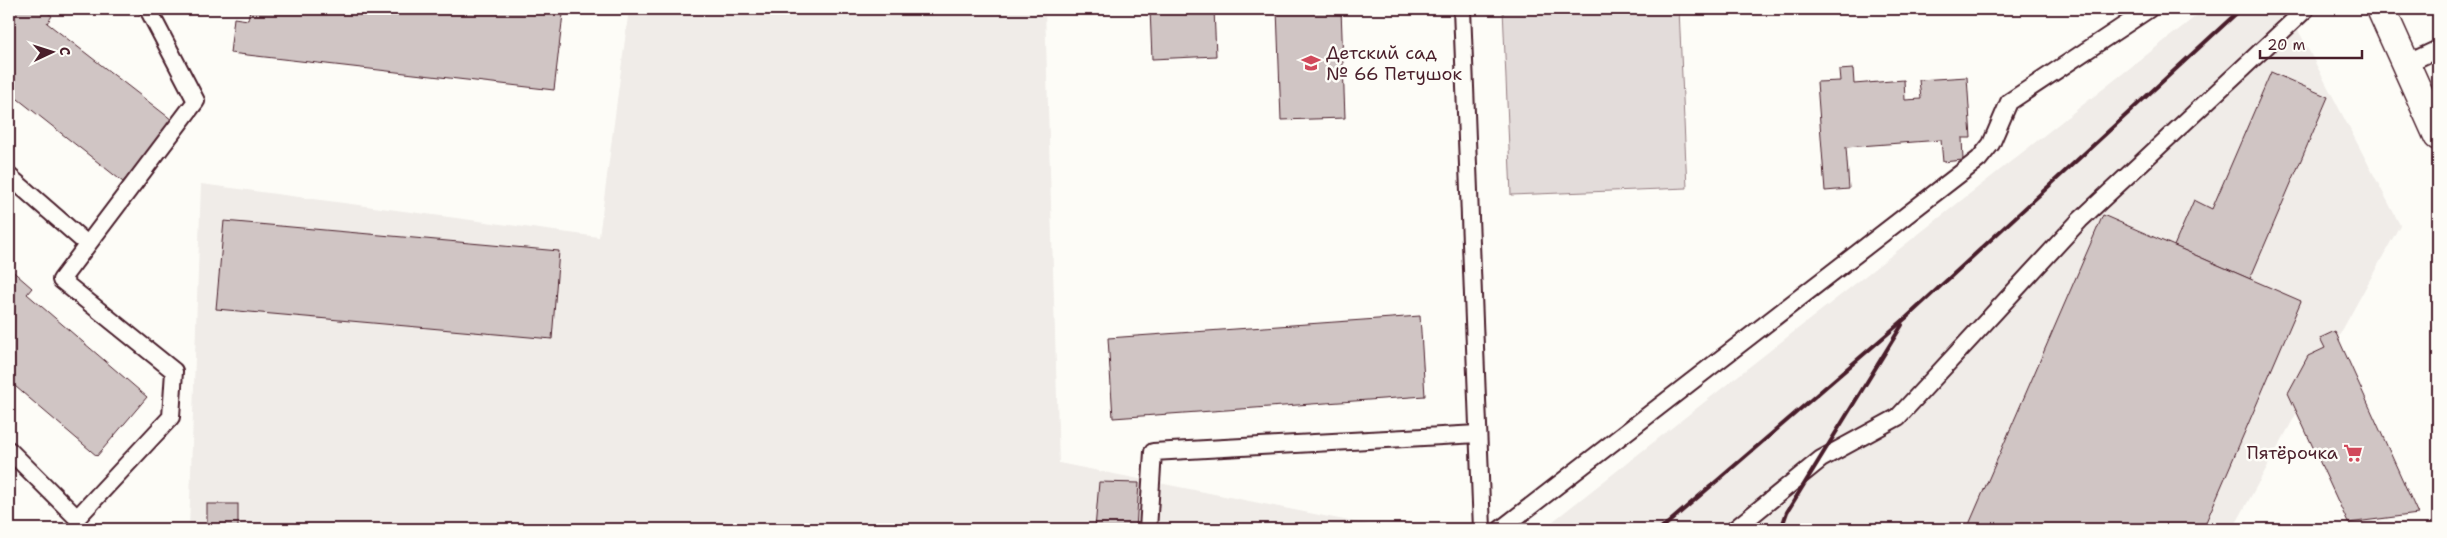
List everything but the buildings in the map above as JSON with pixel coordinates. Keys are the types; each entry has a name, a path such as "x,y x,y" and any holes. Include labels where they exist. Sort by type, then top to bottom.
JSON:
{"street":[{"path":"2381,9 2438,136"}],"lane":[{"path":"9,450 77,518 170,417 174,371 61,280 196,101 148,9"},
{"path":"1462,9 1482,529"},
{"path":"1501,529 1978,159 1991,144 2009,102 2149,9"},
{"path":"1735,529 1821,458 1898,418 2080,220 2306,9"},
{"path":"2406,64 2438,49"},
{"path":"9,176 87,244"},
{"path":"1148,529 1153,452 1478,434"}],"shaded area":[{"path":"629,9 1045,9 1059,463 1389,529 189,529 201,184 599,237"},
{"path":"1503,9 1679,9 1687,188 1511,195"},
{"path":"2205,9 2287,9 2400,225 2233,529 1543,529"}],"railway":[{"path":"1661,529 1907,317 2241,9"},
{"path":"1781,529 1787,512 1902,325"}],"place":[{"name":"Детский сад № 66 Петушок","path":"1311,63"},
{"name":"Пятёрочка","path":"2353,453"}]}
